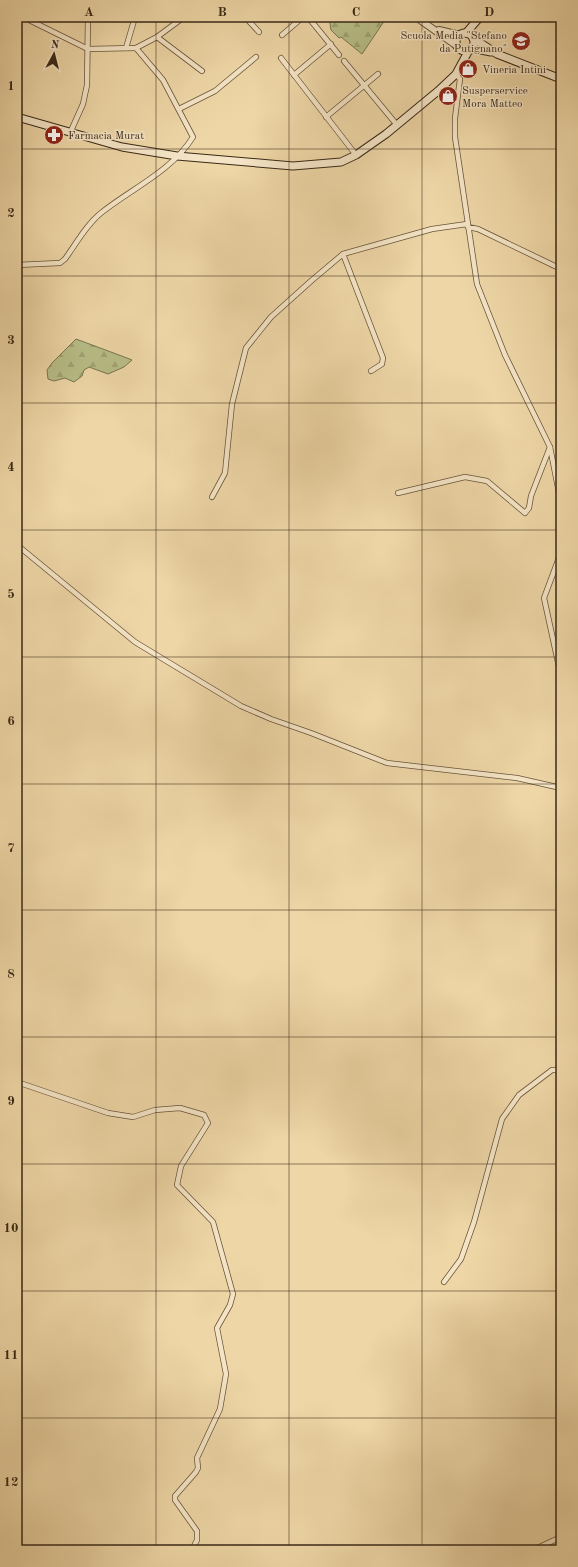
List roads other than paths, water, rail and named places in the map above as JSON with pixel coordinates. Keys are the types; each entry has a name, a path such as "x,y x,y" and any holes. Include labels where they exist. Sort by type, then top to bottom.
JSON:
{"main road":[{"path":"458,70 458,47 456,41 480,17"},
{"path":"463,34 473,38 497,54"},
{"path":"17,117 70,133 122,146 176,156 293,166 341,162 356,155 438,92 458,70 474,43 473,38"},
{"path":"458,47 497,54 561,79"}],"street":[{"path":"23,17 88,49 136,48 157,37 184,17"},
{"path":"70,133 83,104 87,85 88,17"},
{"path":"126,48 135,17"},
{"path":"245,17 258,32"},
{"path":"282,35 303,17"},
{"path":"308,17 339,55"},
{"path":"416,17 458,47"},
{"path":"432,27 463,34"},
{"path":"157,37 202,71"},
{"path":"294,75 330,44"},
{"path":"17,265 60,263 65,259 100,214 131,193 176,156 193,136 163,80 136,48"},
{"path":"179,109 214,91 256,57"},
{"path":"281,58 356,155"},
{"path":"344,61 397,125"},
{"path":"458,70 460,79 455,118 455,137 477,284 505,355 550,447 561,503 559,524 560,555 544,598 561,676"},
{"path":"326,117 378,74"},
{"path":"212,497 225,473 232,404 246,348 271,317 343,254 432,229 467,224 468,227 478,229 561,269"},
{"path":"343,254 383,358 382,364 371,371"},
{"path":"398,493 465,477 487,481 525,513 529,508 531,496 550,447"},
{"path":"17,545 135,642 241,706 271,720 387,763 517,778 561,788"},
{"path":"444,1282 460,1259 474,1222 502,1119 519,1095 552,1070 561,1070"},
{"path":"17,1082 108,1113 133,1118 155,1110 180,1108 204,1115 208,1123 181,1166 177,1184 213,1222 233,1294 230,1305 217,1328 226,1374 220,1409 197,1458 198,1468 196,1472 175,1496 175,1500 197,1532 197,1540 192,1550"},
{"path":"17,1404 17,1447"},
{"path":"533,1550 561,1536"}],"place":[{"name":"Scuola Media \"Stefano da Putignano\"","path":"521,41"},
{"name":"Vineria Intini","path":"468,69"},
{"name":"Susperservice Mora Matteo","path":"448,96"},
{"name":"Farmacia Murat","path":"54,135"}]}
